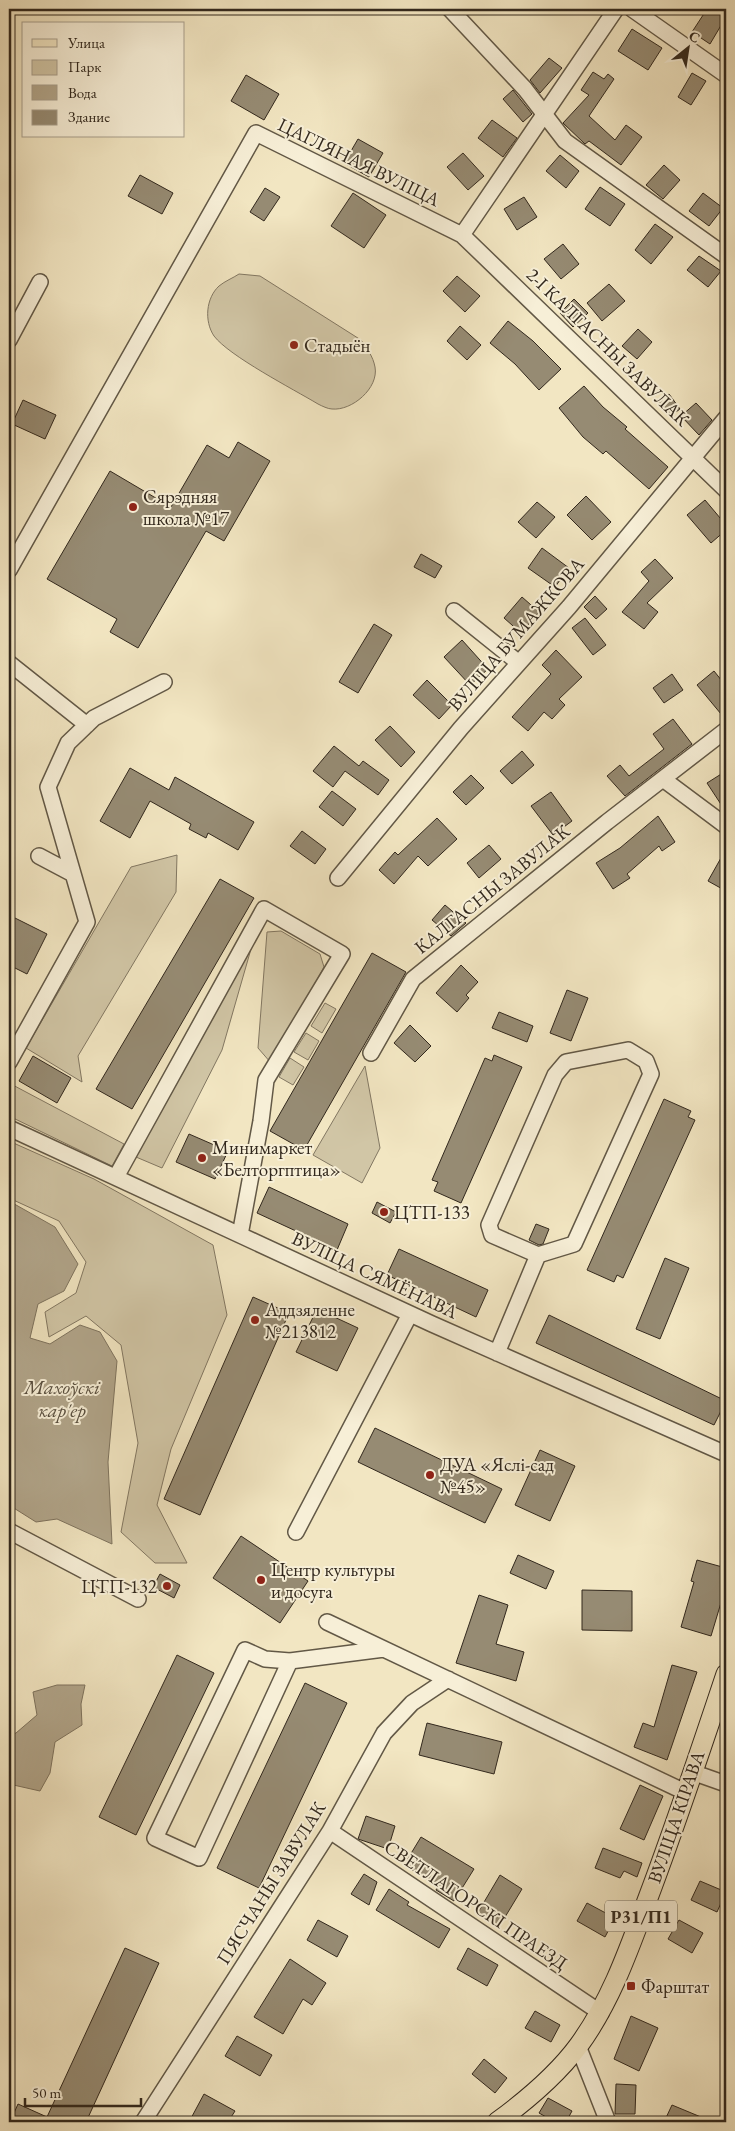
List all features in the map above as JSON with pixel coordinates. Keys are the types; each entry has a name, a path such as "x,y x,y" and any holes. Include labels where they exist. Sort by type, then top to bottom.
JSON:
{"main road":[{"name":"ВУЛІЦА КІРАВА","path":"497,2122 547,2081 578,2046 601,2013 632,1941 726,1674"}],"street":[{"path":"450,9 525,89 565,141 726,256"},
{"path":"462,235 481,204 544,116 616,9"},
{"path":"632,9 726,75"},
{"name":"ЦАГЛЯНАЯ ВУЛІЦА","path":"9,570 256,134 462,235"},
{"name":"2-І КАЛГАСНЫ ЗАВУЛАК","path":"462,235 726,490"},
{"path":"9,340 40,282"},
{"name":"ВУЛІЦА БУМАЖКОВА","path":"338,878 461,728 569,608 726,418"},
{"path":"454,611 519,662"},
{"path":"9,663 87,725"},
{"path":"9,1062 87,922 48,787 68,743 94,718 164,682"},
{"name":"КАЛГАСНЫ ЗАВУЛАК","path":"371,1053 413,979 726,730"},
{"path":"663,779 726,826"},
{"path":"39,856 73,874"},
{"path":"116,1177 264,908 342,954 266,1080 262,1121 240,1235"},
{"path":"496,1353 538,1255 574,1244 651,1074 646,1061 628,1050 566,1062 555,1075 488,1225 492,1235 538,1255"},
{"name":"ВУЛІЦА СЯМЁНАВА","path":"9,1128 410,1314 726,1454"},
{"path":"296,1532 410,1314"},
{"path":"9,1531 138,1599"},
{"path":"327,1622 685,1792"},
{"path":"290,1661 199,1858 156,1838 245,1650 265,1659 290,1661 384,1649"},
{"name":"ПЯСЧАНЫ ЗАВУЛАК","path":"142,2122 330,1831 384,1733 412,1703 448,1679"},
{"path":"692,1772 726,1784"},
{"name":"СВЕТЛАГОРСКІ ПРАЕЗД","path":"330,1831 601,2013"},
{"path":"578,2046 608,2122"}],"green space":[{"name":"Стадыён","path":"239,274 260,276 361,340 371,356 375,367 373,383 362,397 340,409 325,407 262,372 233,353 214,336 208,317 211,297 219,286"},
{"path":"177,855 176,892 78,1056 82,1082 26,1048 131,867"},
{"path":"281,931 320,954 324,967 271,1063 258,1048 267,932"},
{"path":"251,949 222,1050 162,1168 136,1157"},
{"path":"325,1003 336,1009 322,1033 311,1026"},
{"path":"306,1033 319,1041 308,1060 294,1052"},
{"path":"290,1058 304,1067 293,1085 279,1077"},
{"path":"365,1066 380,1148 362,1183 313,1155"},
{"path":"9,1083 124,1144 112,1166 9,1116"},
{"path":"9,1141 94,1179 213,1245 227,1315 171,1449 157,1505 187,1563 155,1563 121,1532 138,1443 121,1345 86,1316 49,1337 45,1312 76,1293 86,1262 59,1221 9,1198"}],"water":[{"name":"Махоўскі кар'ер","path":"9,1201 55,1227 78,1264 64,1291 38,1304 30,1338 50,1344 80,1325 100,1332 117,1361 108,1462 112,1544 57,1519 36,1522 9,1505"},
{"path":"57,1685 85,1685 81,1704 82,1725 55,1742 50,1773 40,1791 9,1784 9,1736 16,1733 37,1715 33,1692"}],"building":[{"path":"707,9 713,9 726,17 710,44 692,32"},
{"path":"632,29 662,48 648,70 618,51"},
{"path":"549,58 562,68 540,93 530,80"},
{"path":"593,72 604,79 608,74 614,79 589,116 615,140 626,125 642,137 621,165 589,141 585,144 563,123 589,95 581,90"},
{"path":"692,73 706,81 691,105 678,97"},
{"path":"246,75 279,94 264,120 231,101"},
{"path":"513,90 532,114 523,122 503,99"},
{"path":"492,120 517,138 503,157 478,138"},
{"path":"358,139 383,153 369,177 344,163"},
{"path":"463,153 484,176 468,190 447,167"},
{"path":"560,155 579,171 566,188 546,171"},
{"path":"664,165 680,180 663,199 646,185"},
{"path":"140,175 173,193 162,214 128,196"},
{"path":"600,187 625,204 610,226 585,209"},
{"path":"265,188 280,197 264,221 250,212"},
{"path":"353,193 386,215 364,248 331,226"},
{"path":"703,193 723,208 709,226 689,211"},
{"path":"524,197 537,217 517,230 504,209"},
{"path":"655,224 673,237 651,264 635,250"},
{"path":"563,244 579,264 561,279 544,259"},
{"path":"699,256 721,271 708,287 687,270"},
{"path":"457,276 480,296 465,312 443,291"},
{"path":"609,284 625,301 602,321 587,303"},
{"path":"574,299 588,313 573,327 560,313"},
{"path":"508,321 533,341 561,369 539,390 515,364 490,343"},
{"path":"460,326 481,345 467,360 447,341"},
{"path":"638,329 652,342 637,359 622,346"},
{"path":"584,386 603,407 627,427 625,429 668,467 649,489 606,451 603,454 583,437 559,408"},
{"path":"669,394 680,409 669,417 658,403"},
{"path":"23,400 56,415 45,439 12,424"},
{"path":"696,403 712,420 699,435 681,416"},
{"path":"238,442 270,461 224,541 206,531 138,648 110,632 117,619 47,579 110,471 171,507 207,445 229,458"},
{"path":"586,496 611,522 592,540 567,515"},
{"path":"705,500 726,525 726,530 711,543 687,515"},
{"path":"537,502 555,517 536,538 518,522"},
{"path":"542,548 569,568 555,587 528,568"},
{"path":"421,554 442,566 435,578 414,567"},
{"path":"655,559 673,578 647,603 658,612 644,629 622,612 649,581 641,572"},
{"path":"595,596 607,609 596,619 584,607"},
{"path":"522,597 539,612 521,633 504,618"},
{"path":"585,618 606,645 593,655 572,628"},
{"path":"374,624 392,635 358,693 339,682"},
{"path":"462,640 488,669 470,685 444,657"},
{"path":"556,650 582,677 559,699 565,705 552,719 544,712 528,731 512,717 551,674 542,665"},
{"path":"714,671 726,686 726,720 697,685"},
{"path":"672,674 683,690 664,703 653,688"},
{"path":"427,680 452,705 439,719 413,695"},
{"path":"673,719 692,744 625,796 607,776 620,765 629,776 664,749 653,734"},
{"path":"390,726 415,752 401,767 375,740"},
{"path":"334,746 359,766 363,761 389,780 378,795 345,771 333,787 313,771"},
{"path":"522,751 534,765 512,784 500,771"},
{"path":"130,768 169,790 175,777 254,822 238,850 208,833 206,838 189,829 191,824 150,801 130,838 100,821"},
{"path":"726,771 726,812 707,783"},
{"path":"471,775 484,788 466,805 453,792"},
{"path":"332,791 356,809 343,826 319,807"},
{"path":"551,792 572,821 553,835 531,806"},
{"path":"658,816 675,842 662,851 659,846 627,874 630,878 613,889 596,863 620,848"},
{"path":"437,818 457,839 428,866 418,856 394,884 379,870 395,852 398,855"},
{"path":"302,831 326,849 315,864 290,846"},
{"path":"489,845 501,859 479,878 467,863"},
{"path":"726,849 726,891 708,881"},
{"path":"220,879 254,898 132,1109 96,1089"},
{"path":"445,905 466,923 451,936 432,920"},
{"path":"9,915 47,934 27,974 9,965"},
{"path":"372,953 406,972 304,1150 270,1131"},
{"path":"461,965 478,982 466,995 469,998 457,1012 436,993"},
{"path":"567,990 588,998 571,1041 550,1033"},
{"path":"499,1012 533,1026 527,1042 492,1028"},
{"path":"410,1025 431,1046 415,1062 394,1043"},
{"path":"494,1055 522,1067 461,1203 434,1191 438,1182 432,1180 485,1058 492,1061"},
{"path":"33,1056 71,1078 57,1103 19,1081"},
{"path":"664,1099 691,1111 688,1117 695,1120 623,1278 617,1275 614,1282 587,1270"},
{"path":"189,1134 228,1151 215,1179 176,1162"},
{"path":"269,1187 348,1224 337,1250 257,1213"},
{"name":"ЦТП-133","path":"377,1202 396,1212 390,1223 372,1213"},
{"path":"536,1224 549,1229 543,1244 539,1245 529,1240"},
{"path":"399,1249 488,1290 476,1317 387,1275"},
{"path":"665,1258 689,1268 660,1339 636,1329"},
{"path":"253,1297 289,1313 200,1515 164,1499"},
{"path":"317,1309 358,1328 337,1371 296,1352"},
{"path":"549,1315 726,1401 714,1425 536,1343"},
{"name":"ДУА «Яслі-сад №45»","path":"375,1428 502,1489 485,1523 358,1462"},
{"path":"540,1450 575,1466 550,1521 515,1505"},
{"name":"Центр культуры и досуга","path":"241,1536 308,1581 280,1623 213,1578"},
{"path":"518,1555 554,1571 546,1589 510,1573"},
{"path":"697,1560 726,1568 726,1586 711,1636 681,1627 694,1582 691,1581"},
{"name":"ЦТП-132","path":"160,1574 180,1585 174,1598 153,1587"},
{"path":"582,1590 632,1591 632,1631 582,1630"},
{"path":"479,1595 508,1605 496,1644 524,1652 516,1681 456,1663"},
{"path":"177,1655 214,1673 136,1835 99,1817"},
{"path":"672,1665 697,1672 667,1760 634,1747 643,1723 654,1727"},
{"path":"305,1683 347,1703 259,1888 217,1868"},
{"path":"427,1723 502,1742 494,1774 419,1755"},
{"path":"640,1785 663,1796 644,1840 620,1829"},
{"path":"366,1816 395,1826 388,1849 358,1839"},
{"path":"421,1837 474,1869 454,1901 436,1890 438,1886 404,1865"},
{"path":"603,1848 642,1863 637,1877 624,1871 620,1878 595,1868"},
{"path":"364,1874 377,1882 369,1905 351,1894"},
{"path":"500,1875 522,1889 499,1927 477,1914"},
{"path":"700,1881 726,1892 717,1912 691,1900"},
{"path":"389,1889 409,1902 407,1905 450,1929 439,1948 376,1910"},
{"path":"587,1903 615,1918 605,1937 577,1921"},
{"path":"318,1920 348,1936 337,1957 307,1940"},
{"path":"679,1920 703,1933 692,1953 668,1939"},
{"path":"125,1948 159,1963 86,2122 10,2122 18,2104 47,2117"},
{"path":"468,1948 498,1965 487,1986 457,1969"},
{"path":"290,1959 326,1983 312,2005 303,1999 283,2034 254,2017"},
{"path":"535,2011 560,2025 551,2042 525,2028"},
{"path":"631,2016 658,2028 639,2071 614,2059"},
{"path":"237,2036 272,2055 260,2076 225,2056"},
{"path":"484,2059 507,2078 495,2093 472,2074"},
{"path":"616,2084 636,2085 635,2114 615,2114"},
{"path":"204,2094 235,2111 228,2122 189,2122"},
{"path":"548,2098 572,2111 566,2122 555,2122 539,2113"},
{"path":"672,2105 713,2122 664,2122"}],"place":[{"name":"Стадыён","path":"294,345"},
{"name":"Сярэдняя школа №17","path":"133,507"},
{"name":"Минимаркет «Белторгптица»","path":"202,1158"},
{"name":"ЦТП-133","path":"384,1212"},
{"name":"Аддзяленне №213812","path":"255,1320"},
{"name":"ДУА «Яслі-сад №45»","path":"430,1475"},
{"name":"Центр культуры и досуга","path":"261,1580"},
{"name":"ЦТП-132","path":"167,1586"},
{"name":"Фарштат","path":"631,1986"}]}
